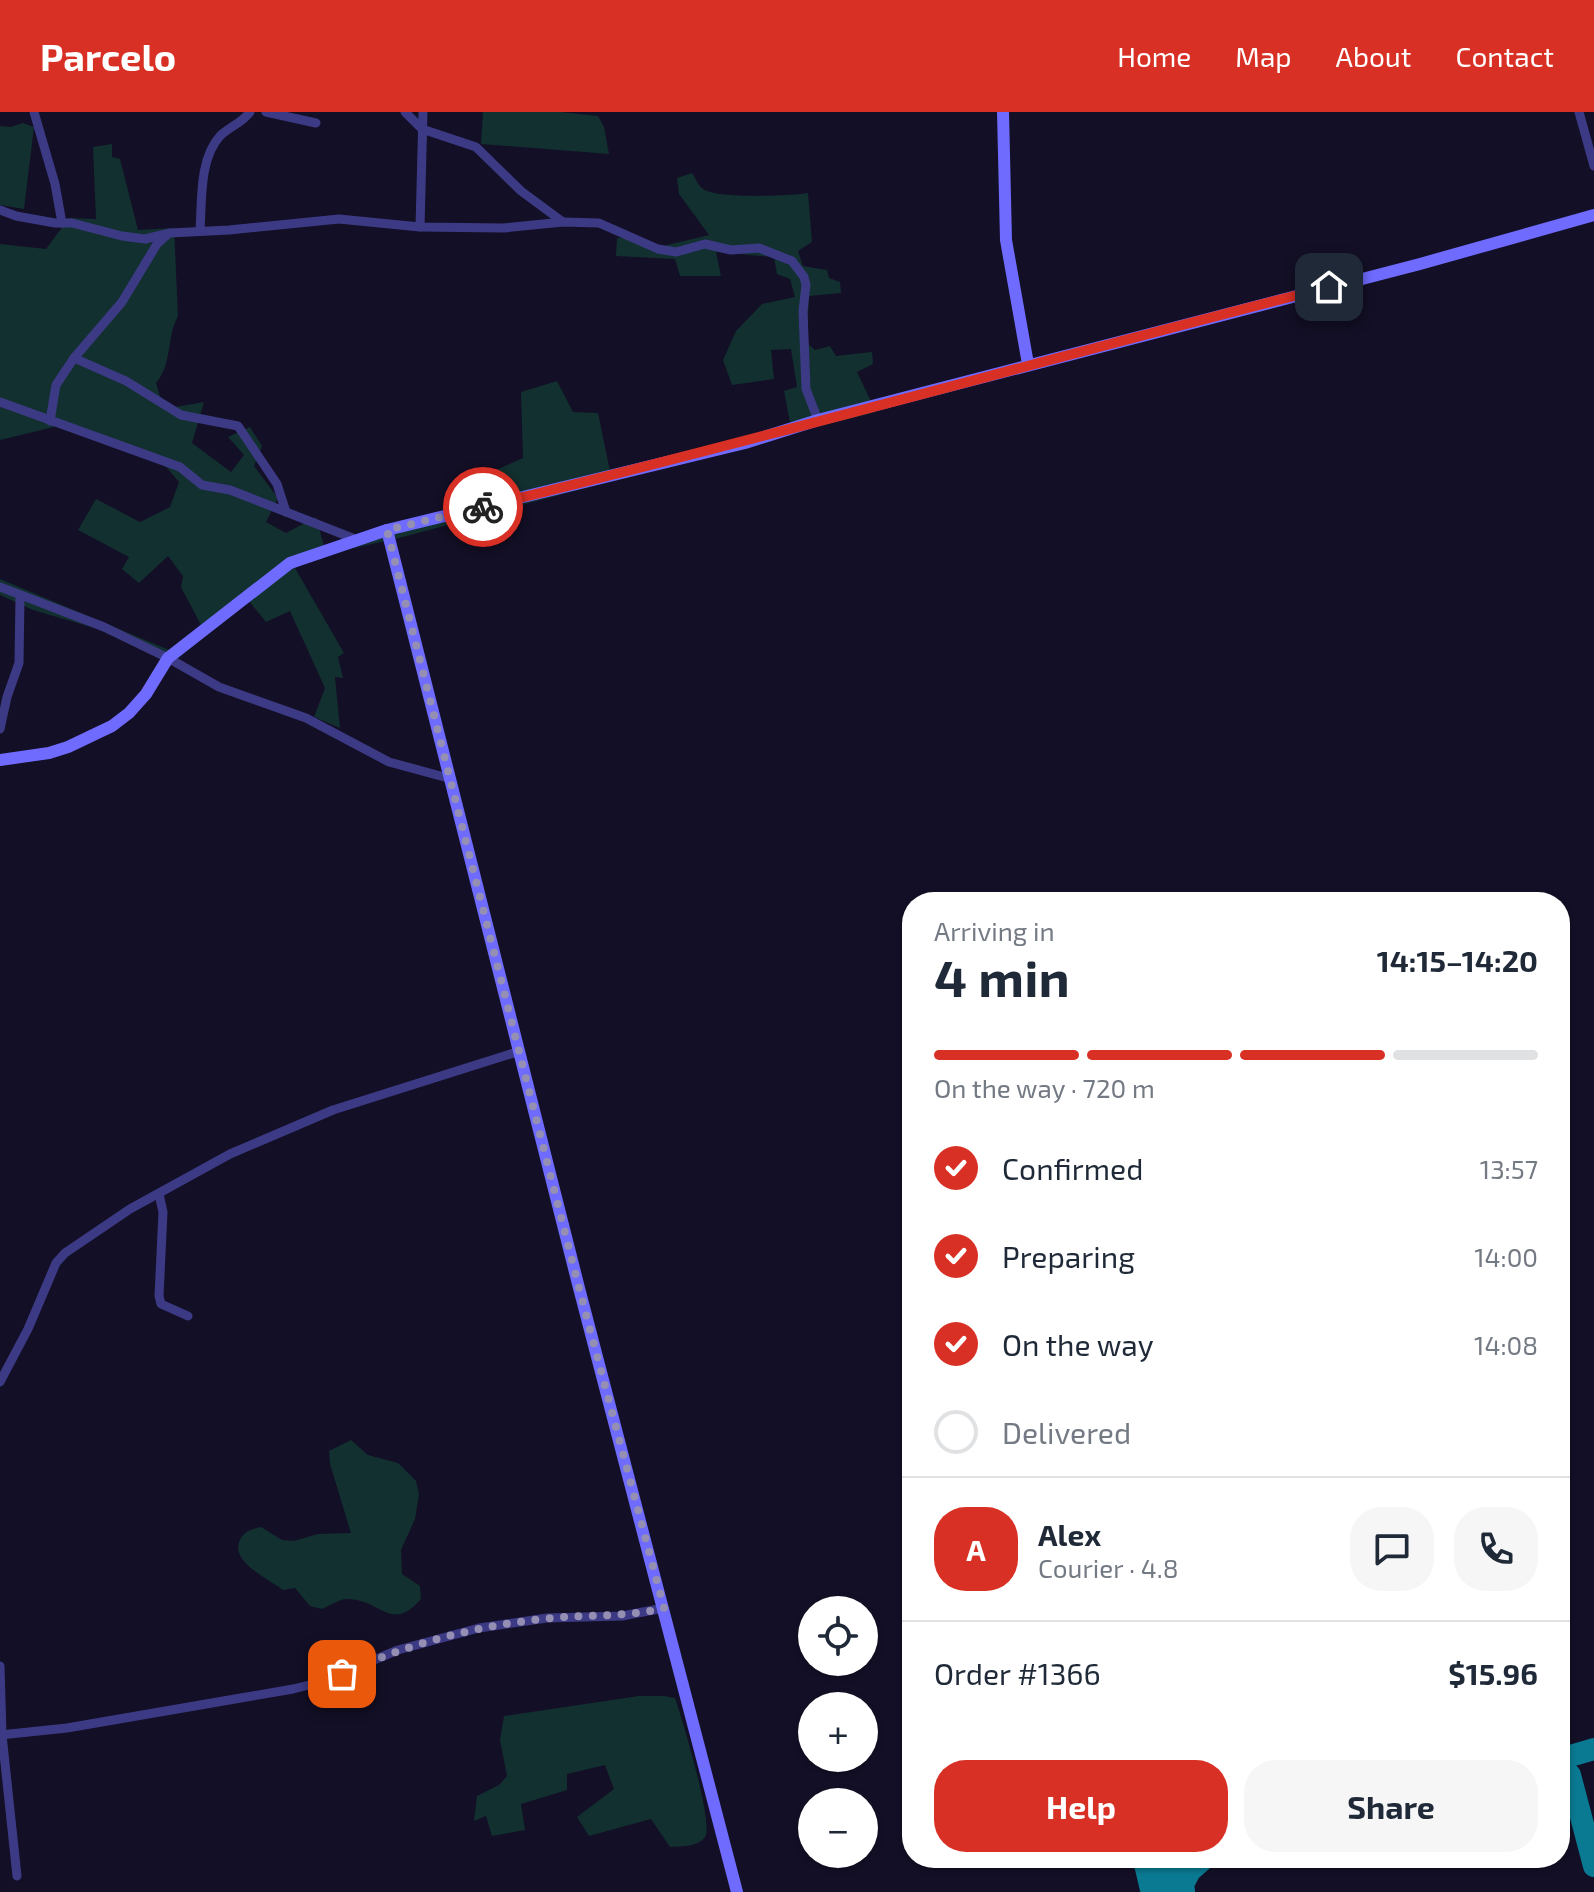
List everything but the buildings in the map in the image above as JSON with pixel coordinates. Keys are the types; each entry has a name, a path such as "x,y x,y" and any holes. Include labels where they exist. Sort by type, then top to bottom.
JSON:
{"street":[{"path":"34,112 55,184 62,223"},
{"path":"200,230 205,170 213,147 221,136 250,112"},
{"path":"266,112 316,123"},
{"path":"405,112 422,129 476,147 521,191 563,222"},
{"path":"420,227 423,112"},
{"path":"1003,112 1006,240 1028,364"},
{"path":"1579,112 1594,166"},
{"path":"0,210 16,216 72,223 145,239 170,233 339,219 420,227 504,228 563,222 599,223 658,249 676,252 705,244 731,250 755,247 792,261 804,277 806,389 818,420"},
{"path":"0,760 49,753 112,726 146,694 168,658 290,563 355,539 745,443 818,420 1420,264 1594,215"},
{"path":"50,421 56,385 74,358 122,302 157,244 170,233"},
{"path":"74,358 126,381 181,415 238,426 277,484 286,512"},
{"path":"0,402 180,467 202,485 230,490 355,539"},
{"path":"387,530 448,778 737,1892"},
{"path":"0,587 104,627 219,687 306,718 389,762 448,778"},
{"path":"0,729 19,663 20,596"},
{"path":"0,1382 60,1258 130,1209 230,1154 333,1110 520,1051"},
{"path":"159,1194 163,1212 159,1296 161,1304 188,1316"},
{"path":"1,1735 97,1724 293,1689 321,1682 398,1650 479,1628 547,1618 622,1616 664,1608"},
{"path":"0,1666 1,1735 17,1876"}],"green space":[{"path":"483,112 561,112 598,116 604,127 609,154 481,144"},
{"path":"23,123 34,127 24,209 0,205 0,126 11,127"},
{"path":"112,144 112,157 120,159 138,230 174,228 178,316 165,367 156,383 164,409 204,402 192,443 231,472 244,455 228,437 250,427 262,446 254,466 278,498 266,522 286,533 316,517 324,546 498,501 494,471 523,458 521,392 557,381 573,412 598,413 612,481 403,537 305,559 295,568 344,653 338,657 343,678 335,677 340,728 314,717 325,688 290,611 266,622 249,601 171,664 98,629 33,610 0,595 0,579 169,650 188,640 202,627 181,587 183,576 168,556 139,583 122,569 129,557 78,530 96,499 140,522 170,507 179,482 156,455 58,426 0,440 0,244 46,249 69,218 96,219 93,147"},
{"path":"692,173 703,189 711,192 771,196 808,193 812,242 798,251 803,266 827,270 829,278 840,282 841,293 809,296 807,343 815,350 830,346 836,356 872,352 873,364 857,372 876,412 792,433 784,391 797,387 791,349 771,350 774,379 732,385 723,360 736,331 762,304 795,297 790,279 777,274 774,257 716,252 721,276 680,276 675,259 616,256 617,238 633,236 659,247 709,235 679,194 677,178"},
{"path":"351,1440 368,1455 398,1463 416,1481 419,1494 415,1519 401,1550 402,1574 420,1586 421,1599 401,1614 385,1612 358,1600 346,1599 322,1609 310,1606 295,1588 283,1590 252,1569 240,1555 238,1548 242,1537 261,1527 282,1540 294,1541 318,1534 351,1533 330,1464 329,1451"},
{"path":"639,1696 675,1698 705,1813 707,1828 702,1840 670,1847 651,1819 589,1836 577,1817 614,1789 605,1765 567,1774 567,1790 521,1804 525,1830 492,1836 486,1816 474,1821 477,1796 499,1785 507,1776 500,1740 504,1716"}],"taxiway":[{"path":"1570,1756 1594,1749"},
{"path":"1570,1775 1594,1866"},
{"path":"1179,1892 1193,1868"}],"runway":[{"path":"1162,1868 1168,1892"}],"way so far":[{"path":"342,1674 398,1650 479,1628 547,1618 622,1616 664,1608 579,1288 387,530 483,507"}],"route":[{"path":"483,507 745,443 818,420 1329,287"}]}
